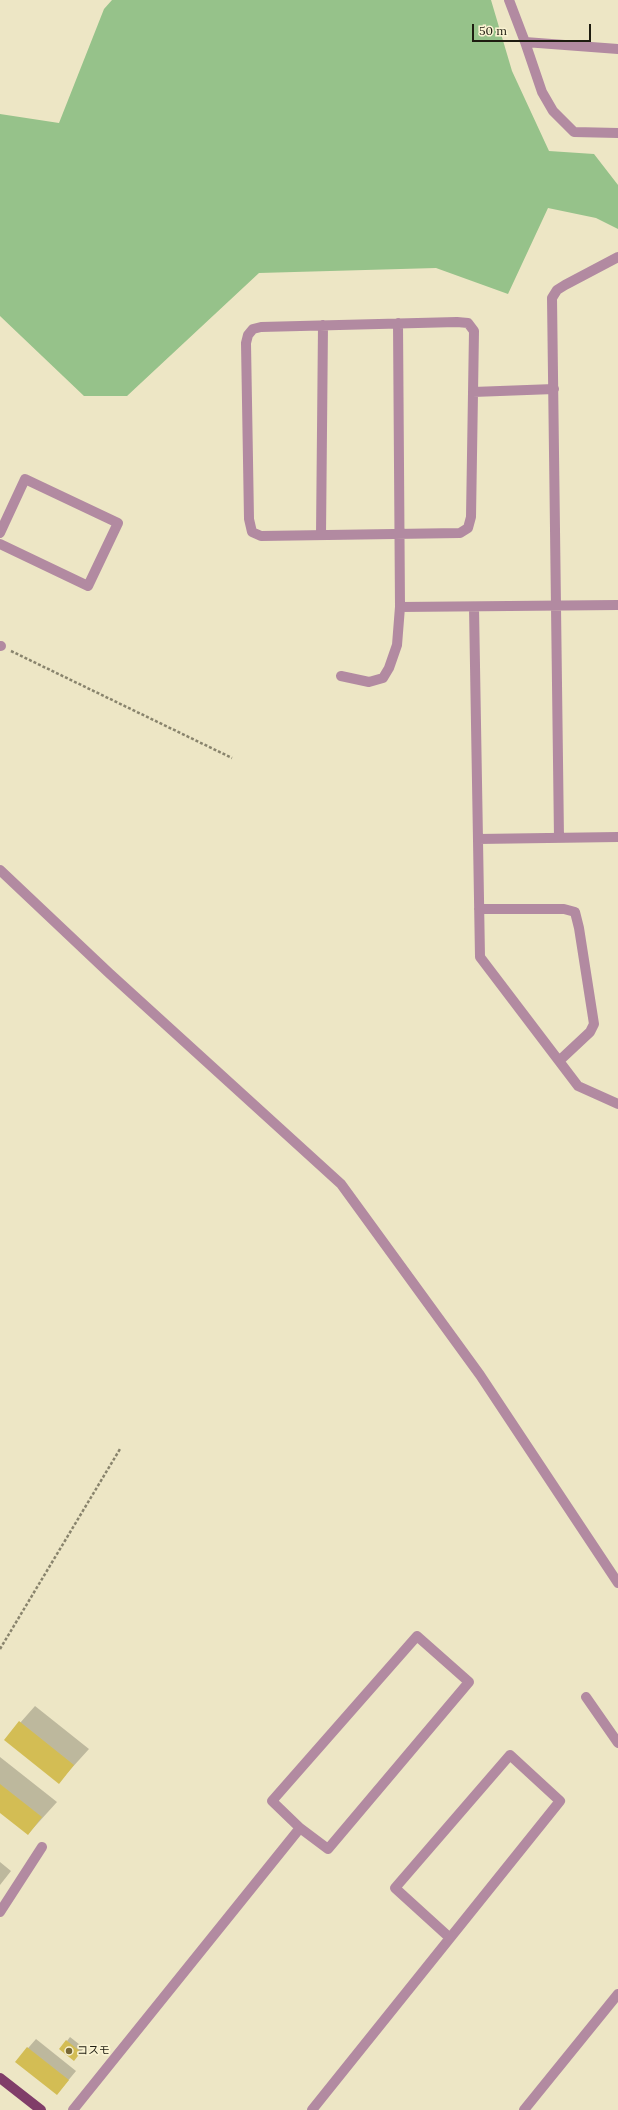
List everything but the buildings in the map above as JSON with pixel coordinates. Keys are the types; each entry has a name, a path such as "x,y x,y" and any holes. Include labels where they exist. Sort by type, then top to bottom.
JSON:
{"main road":[{"path":"0,2078 41,2110"}],"street":[{"path":"508,0 526,42 542,92 552,111 574,132 618,133"},
{"path":"526,42 618,49"},
{"path":"559,838 552,298 557,290 565,285 618,257"},
{"path":"468,323 474,331 471,517 468,528 460,533 261,536 252,532 249,519 246,343 248,334 253,329 261,327 323,325 468,323"},
{"path":"341,676 369,682 383,678 389,668 397,645 400,607 398,324"},
{"path":"321,535 323,325"},
{"path":"473,392 554,389"},
{"path":"0,533 25,479 118,523 88,586 0,544"},
{"path":"400,607 618,605"},
{"path":"474,607 480,957 578,1086 618,1104"},
{"path":"478,839 618,837"},
{"path":"0,870 109,974 341,1184 480,1375 618,1583"},
{"path":"479,909 564,909 575,912 581,935 594,1024 590,1032 559,1061"},
{"path":"418,1636 469,1682 328,1849 300,1828 272,1800 418,1636"},
{"path":"586,1697 618,1743"},
{"path":"312,2110 560,1801 510,1755 395,1888 450,1938"},
{"path":"73,2110 300,1828"},
{"path":"0,1912 42,1847"},
{"path":"524,2110 618,1994"}],"path":[{"path":"1,646 232,758"},
{"path":"0,1649 120,1449"}],"green space":[{"path":"112,0 491,0 512,71 549,151 594,154 618,185 618,229 596,218 548,208 508,294 436,268 259,273 127,396 84,396 0,316 0,114 59,123 104,9"}],"place":[{"name":"コスモ","path":"69,2051"}]}
